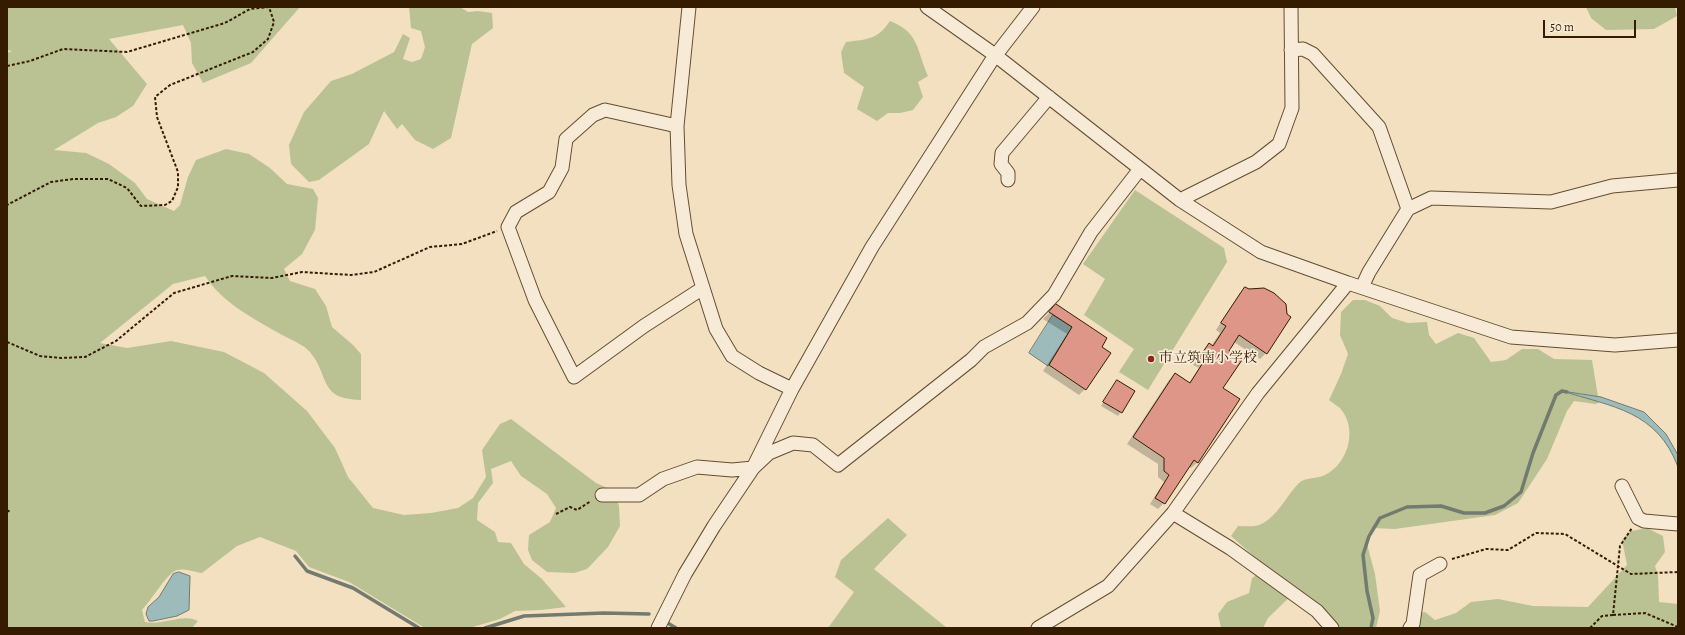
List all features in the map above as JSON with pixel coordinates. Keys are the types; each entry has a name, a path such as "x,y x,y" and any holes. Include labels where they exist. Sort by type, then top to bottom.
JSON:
{"street":[{"path":"689,7 677,126 679,185 686,234 716,328 732,356 759,373 792,389"},
{"path":"926,7 995,55 1180,200 1261,252 1348,283 1510,337 1615,345 1678,340"},
{"path":"658,628 685,574 714,526 753,468 792,389 872,246 995,55 1033,7"},
{"path":"1180,200 1256,162 1279,144 1292,108 1292,7"},
{"path":"1291,50 1303,50 1314,54 1379,128 1408,209"},
{"path":"1008,180 1008,173 1001,164 1002,153 1049,97"},
{"path":"677,126 605,110 593,115 566,139 562,168 549,192 516,212 508,227 535,300 574,377 644,326 703,288"},
{"path":"602,494 639,494 663,479 697,467 732,470 753,468 769,453 793,443 813,445 838,465 971,360 984,347 1027,323 1054,295 1091,232 1140,169"},
{"path":"1362,287 1369,272 1408,209 1431,198 1551,202 1612,186 1678,180"},
{"path":"1038,628 1108,586 1173,513 1258,393 1348,283"},
{"path":"1622,486 1638,518 1644,521 1678,524"},
{"path":"1173,513 1230,548 1316,611 1332,628"},
{"path":"1410,628 1413,624 1420,575 1440,564"}],"path":[{"path":"7,66 30,61 63,49 127,52 225,23 250,9 269,8 274,22 268,39 253,52 170,84 155,97 157,117 178,172 178,187 172,201 165,205 141,206 126,188 108,179 73,179 51,182 7,205"},
{"path":"7,342 40,356 61,358 85,357 116,341 174,293 232,276 272,278 302,272 351,276 374,272 430,247 462,244 508,227"},
{"path":"556,514 570,507 577,510 602,494"},
{"path":"1613,615 1620,546 1638,518"},
{"path":"1440,564 1465,554 1486,549 1508,550 1536,533 1565,534 1631,574 1678,572"},
{"path":"1590,628 1602,616 1645,612 1678,626"}],"green space":[{"path":"7,7 300,7 251,63 203,83 192,63 191,43 183,25 109,39 147,84 133,106 116,117 98,123 54,150 86,153 109,164 135,183 147,199 174,211 180,205 188,177 196,160 226,149 249,154 270,168 287,184 313,189 318,198 315,230 302,254 284,269 290,281 315,289 326,306 332,327 361,354 361,400 347,399 337,395 326,384 320,368 308,350 240,310 221,295 205,276 173,284 100,343 127,348 171,341 224,352 264,373 307,411 335,448 348,477 373,508 404,515 431,513 458,508 473,498 486,477 482,450 500,424 511,419 596,483 614,491 619,506 620,526 608,547 587,569 574,573 547,572 532,560 528,550 529,535 550,522 556,508 547,494 521,476 511,461 491,469 493,483 478,503 477,520 495,532 498,542 511,543 524,564 542,579 566,607 515,611 500,619 469,628 425,628 349,582 309,567 296,551 260,537 237,546 202,573 183,569 173,572 142,610 145,622 152,623 186,618 198,621 192,628 7,628 7,53 12,51 7,50"},
{"path":"409,7 460,7 468,12 478,11 492,13 493,28 472,44 451,138 433,149 415,140 402,124 397,129 384,111 369,144 319,180 309,182 291,164 289,145 304,112 331,81 352,74 394,52 403,34 410,38 403,59 412,62 421,59 425,47 421,31 411,28"},
{"path":"1586,7 1675,7 1677,16 1654,29 1606,30 1591,18"},
{"path":"890,21 907,31 912,37 919,50 928,76 918,82 923,97 913,110 900,113 888,113 877,121 857,109 864,87 844,73 841,52 846,42 871,38 881,32"},
{"path":"1135,190 1224,248 1227,262 1148,390 1119,372 1134,349 1084,315 1105,279 1083,264"},
{"path":"1353,300 1365,300 1380,306 1392,318 1408,323 1427,322 1429,335 1436,344 1458,333 1474,338 1491,362 1506,360 1522,349 1538,349 1554,359 1592,360 1599,403 1595,404 1574,401 1567,411 1547,459 1518,503 1495,515 1395,529 1372,528 1367,535 1368,548 1375,574 1380,611 1376,628 1339,628 1296,591 1268,618 1263,628 1221,628 1218,614 1227,602 1249,593 1252,578 1267,568 1231,536 1238,526 1255,526 1265,522 1276,512 1299,483 1325,475 1333,470 1344,456 1348,447 1349,429 1347,420 1342,410 1329,400 1348,354 1340,335 1341,312"},
{"path":"888,518 907,535 874,569 947,628 828,628 854,592 835,577 841,560"},
{"path":"1647,528 1663,536 1665,552 1655,566 1658,575 1659,602 1678,604 1678,628 1403,628 1409,614 1425,612 1435,620 1456,613 1471,602 1498,599 1533,606 1588,607 1627,565 1622,540 1631,531"}],"water":[{"path":"1053,315 1072,327 1048,366 1029,353"},
{"path":"1562,391 1601,397 1644,412 1666,434 1678,455 1678,467 1669,448 1658,434 1646,423 1616,407"},
{"path":"179,572 190,576 189,610 177,616 149,621 146,614 148,607 159,597 173,574"}],"building":[{"path":"1245,287 1249,289 1264,288 1274,293 1286,304 1287,314 1291,317 1267,354 1239,335 1229,351 1242,360 1223,388 1240,399 1198,463 1194,460 1165,504 1155,498 1169,475 1164,471 1164,458 1133,437 1175,373 1190,383 1204,361 1199,358 1209,343 1213,346 1226,326 1221,323"},
{"path":"1056,304 1107,338 1102,347 1111,353 1086,390 1049,365 1072,327 1049,312"},
{"path":"1117,380 1135,391 1122,413 1103,402"}],"waterway":[{"path":"1371,628 1373,618 1367,591 1363,555 1369,536 1380,518 1407,507 1441,506 1464,513 1485,513 1504,506 1521,492 1533,453 1556,395 1562,391 1567,392"},
{"path":"295,556 307,571 353,588 419,628"},
{"path":"485,628 524,616 604,613 649,614"},
{"path":"666,622 676,628"}],"place":[{"name":"市立筑南小学校","path":"1151,359"}]}
